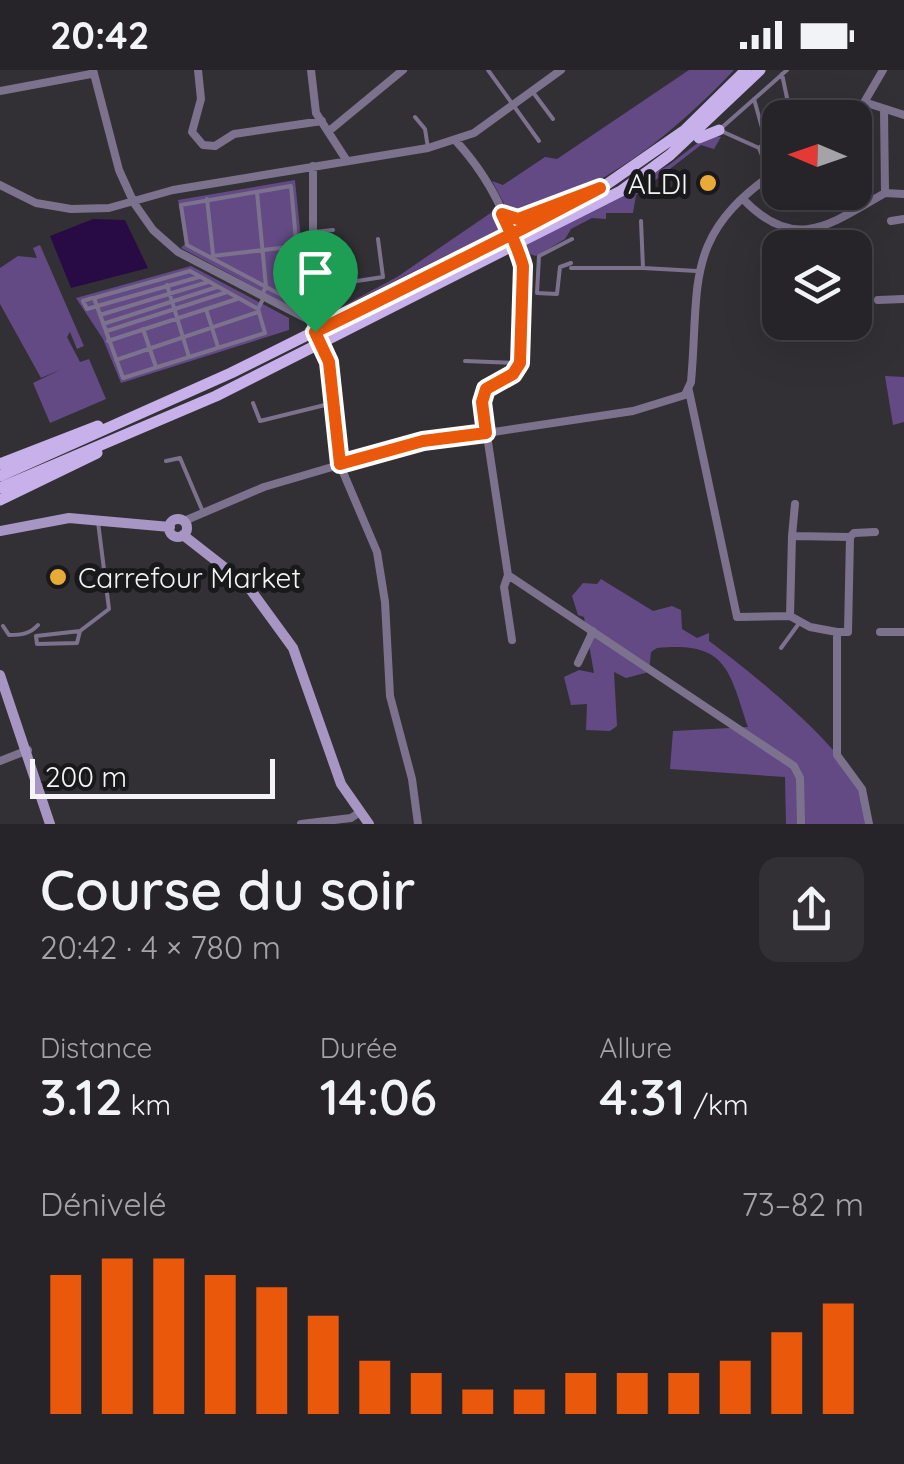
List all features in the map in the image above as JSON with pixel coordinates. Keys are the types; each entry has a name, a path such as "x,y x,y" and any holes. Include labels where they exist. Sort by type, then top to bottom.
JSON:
{"main road":[{"path":"513,240 600,188 684,130 744,70"},
{"path":"646,174 760,70"},
{"path":"0,476 513,240 646,174 708,131 719,130"},
{"path":"502,214 518,219 600,188"},
{"path":"0,500 86,460 314,332"},
{"path":"0,464 140,413"},
{"path":"0,488 130,433"}],"street":[{"path":"198,70 202,99 192,132 203,145 215,146 234,134 322,121"},
{"path":"311,70 316,113 347,161"},
{"path":"329,131 402,70"},
{"path":"868,100 883,70"},
{"path":"0,184 36,203 71,209 134,204 173,190 428,148 456,142 558,71"},
{"path":"0,91 92,72 134,204 178,252 264,293 314,332 329,362 340,464 377,552 386,602 390,696 412,779 418,824"},
{"path":"872,104 904,115"},
{"path":"884,110 886,193"},
{"path":"456,142 502,214 523,266 520,363 513,374 486,389 482,402 508,575 504,587 512,640"},
{"path":"314,166 312,242 319,308 314,332"},
{"path":"762,183 710,242 697,271 689,390 737,617 790,616 800,622 848,632 850,537"},
{"path":"819,230 886,193 904,194"},
{"path":"744,200 756,212 798,230"},
{"path":"891,221 904,220"},
{"path":"878,300 904,299"},
{"path":"170,527 175,520 184,521 264,486 423,441 633,411 681,398 689,390"},
{"path":"790,616 795,504"},
{"path":"0,532 53,520 97,518 170,527"},
{"path":"183,535 187,529 184,521"},
{"path":"170,527 174,536 183,535 247,585 293,648 341,784 369,824"},
{"path":"792,536 850,537 854,533 875,532"},
{"path":"508,575 794,766 800,778 802,824"},
{"path":"578,663 593,632"},
{"path":"837,632 837,755 862,790 869,824"},
{"path":"880,632 904,632"},
{"path":"1,681 4,703 28,750 50,824"},
{"path":"0,761 28,750"},
{"path":"302,824 351,818 360,812"}],"lane":[{"path":"488,70 539,141"},
{"path":"762,155 759,148 719,130 785,72"},
{"path":"785,72 787,98"},
{"path":"532,91 553,119"},
{"path":"754,98 762,127"},
{"path":"415,117 425,130 428,148"},
{"path":"291,186 302,306 264,293 214,257 188,245 181,205 207,199 291,186"},
{"path":"94,298 123,378 264,333 258,311 264,293 256,192"},
{"path":"207,199 214,257"},
{"path":"641,220 642,268"},
{"path":"312,232 332,230"},
{"path":"317,271 342,268 344,283 384,277 378,240"},
{"path":"572,240 538,256 537,293 558,294 560,267 571,265 697,271"},
{"path":"214,257 296,246"},
{"path":"200,277 97,306 87,308 83,301 190,271 258,311"},
{"path":"165,278 189,357"},
{"path":"100,316 208,282"},
{"path":"103,324 217,287"},
{"path":"105,332 226,292"},
{"path":"108,340 238,299"},
{"path":"206,309 218,348"},
{"path":"116,360 258,311"},
{"path":"143,329 156,367"},
{"path":"465,360 520,363"},
{"path":"253,402 260,421 333,403"},
{"path":"166,461 180,458 202,512"},
{"path":"80,631 76,642 37,644 36,636 80,631 108,609 97,518"},
{"path":"781,648 800,622"},
{"path":"3,626 9,635 17,635 38,625"}],"shaded area":[{"path":"689,70 734,70 660,139 607,176 548,205 515,216 508,211 492,181 503,185 545,157 557,159"},
{"path":"708,135 721,137 714,149 701,145 636,195 633,213 606,213 606,219 592,218 536,256 530,254 526,245 669,165"},
{"path":"295,180 308,310 303,313 181,248 185,244 178,200"},
{"path":"495,210 504,227 330,313 397,277"},
{"path":"93,219 125,220 148,268 71,288 50,236"},
{"path":"40,245 84,346 77,349 70,332 67,337 80,362 89,359 106,399 50,423 33,383 62,369 41,378 0,304 0,268 18,256 37,258 33,248"},
{"path":"191,266 289,318 289,330 121,383 103,339 76,298"},
{"path":"885,376 904,377 904,422 893,425"},
{"path":"601,579 653,611 672,606 681,610 682,629 697,638 709,633 709,641 794,711 852,775 862,797 865,824 786,824 785,777 670,769 673,731 748,727 729,675 721,663 698,649 657,648 651,652 649,672 626,678 614,672 617,726 610,731 586,730 587,704 571,705 564,677 579,670 594,673 584,617 578,615 572,596 583,583 597,584"}],"place":[{"name":"ALDI","path":"708,183"},
{"name":"Carrefour Market","path":"58,577"}],"route":[{"path":"315,332 329,362 334,389 334,438 340,464 423,441 486,433 482,397 486,389 518,369 522,356 523,266 522,261 518,252 511,235 502,214 518,219 600,188 511,235 474,254 315,332"}]}
